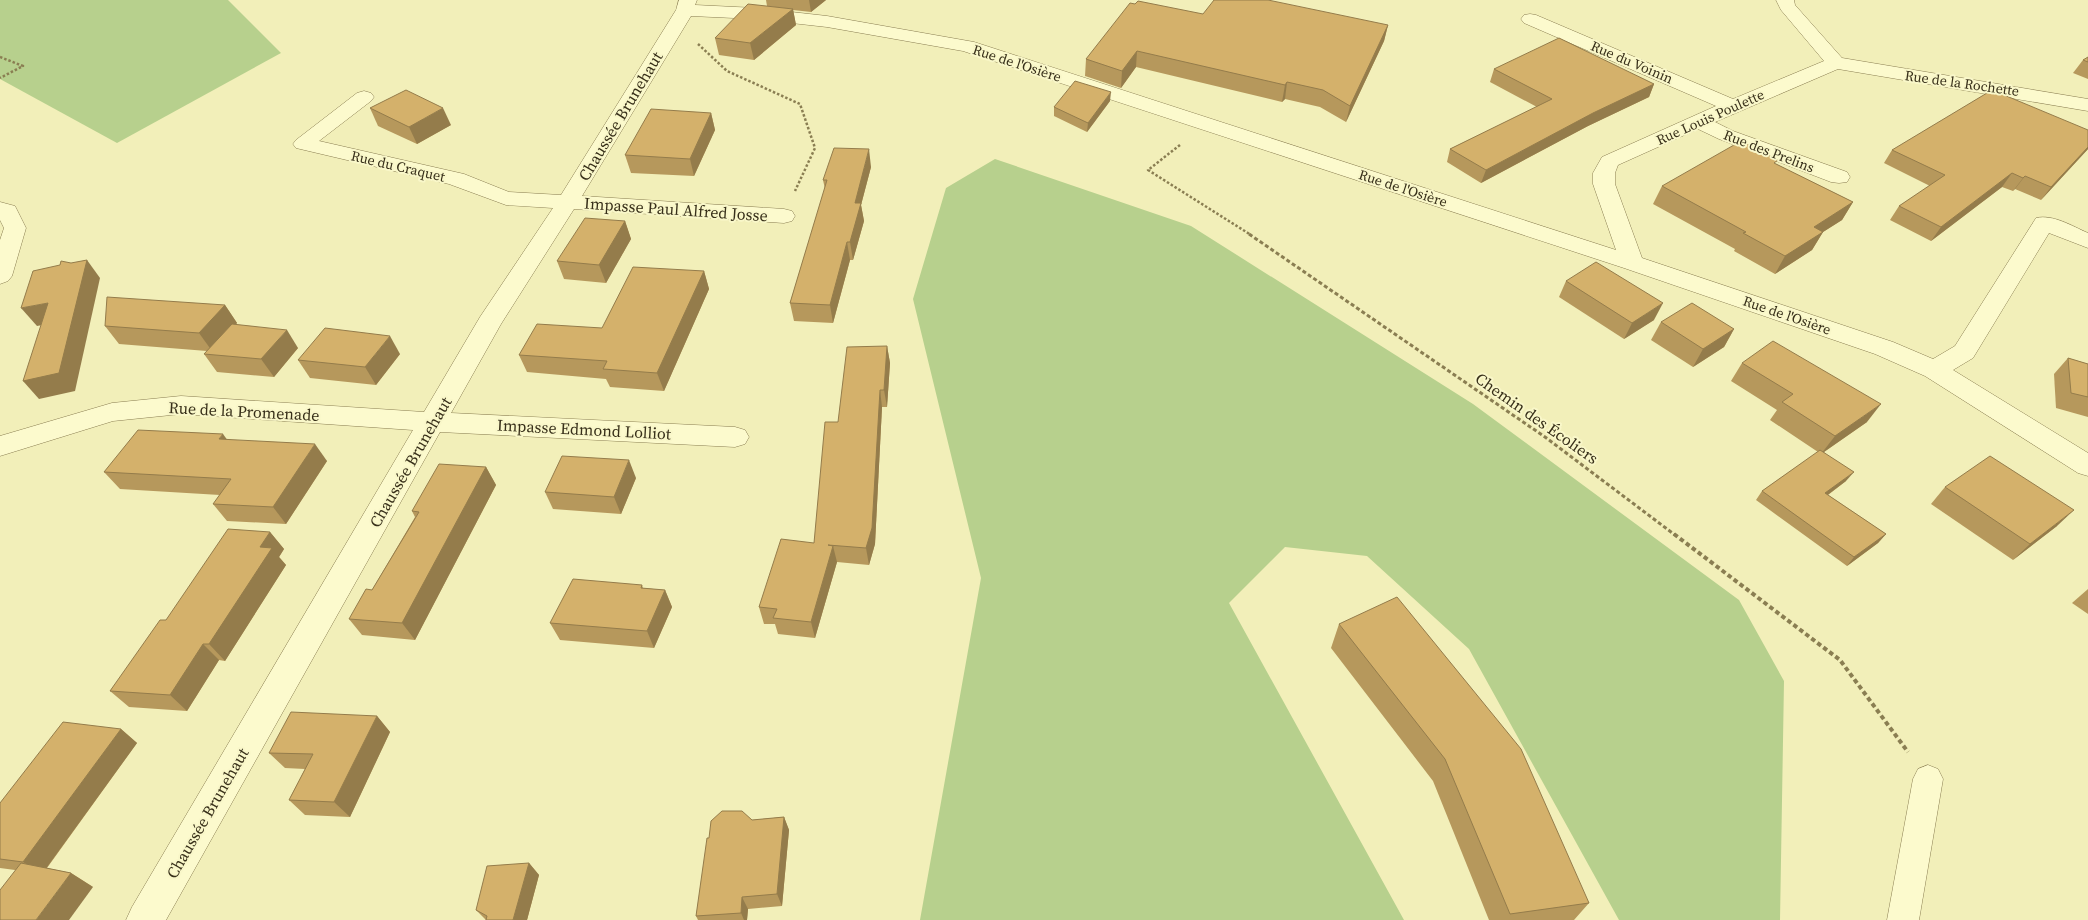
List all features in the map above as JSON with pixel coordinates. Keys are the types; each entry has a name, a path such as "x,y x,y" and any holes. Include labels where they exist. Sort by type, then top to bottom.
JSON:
{"street":[{"path":"1785,0 1787,6 1836,63"},
{"name":"Rue de l'Osière","path":"686,5 869,27 967,46 1632,263 1884,348 1934,370 2088,466"},
{"name":"Chaussée Brunehaut","path":"145,920 489,323 568,201 686,5"},
{"name":"Rue du Voinin","path":"1530,19 1733,106"},
{"name":"Rue de la Rochette","path":"1836,63 1881,72 2044,95 2088,105"},
{"name":"Rue Louis Poulette","path":"1632,263 1604,184 1604,173 1609,161 1836,63"},
{"name":"Rue du Craquet","path":"364,97 303,144 456,179 506,198 568,201"},
{"name":"Rue des Prelins","path":"1700,122 1726,135 1839,177"},
{"name":"Impasse Paul Alfred Josse","path":"568,201 784,216"},
{"path":"0,209 7,211 15,228 0,276"},
{"path":"1934,370 1964,352 2044,223 2088,241"},
{"name":"Rue de la Promenade","path":"0,446 112,412 181,405 433,422"},
{"name":"Impasse Edmond Lolliot","path":"433,422 735,437"}],"lane":[{"path":"1903,920 1928,778"}],"path":[{"path":"686,5 696,41 727,71 800,104 815,148 784,216"},
{"path":"0,57 23,66 0,78"},
{"name":"Chemin des Écoliers","path":"1206,124 1148,170 1229,220 1545,437 1840,660 1928,778"}],"green space":[{"path":"0,0 228,0 281,53 117,143 0,79"},
{"path":"995,159 1191,226 1473,404 1739,600 1784,681 1780,920 1619,920 1469,649 1367,556 1285,547 1229,603 1404,920 920,920 981,578 913,299 946,188"}],"building":[{"path":"1214,0 1268,0 1388,25 1350,106 1323,90 1287,82 1285,85 1137,51 1122,71 1086,59 1130,3 1135,4 1138,1 1203,14"},
{"path":"748,4 793,9 750,43 715,38"},
{"path":"1559,38 1654,84 1593,113 1486,170 1450,149 1552,99 1494,69"},
{"path":"1075,81 1111,92 1088,123 1054,107"},
{"path":"406,90 443,108 409,127 370,108"},
{"path":"1992,90 2088,130 2088,147 2051,187 2025,176 2023,178 2012,173 1941,227 1899,206 1945,175 1892,150"},
{"path":"651,109 711,113 690,159 625,155"},
{"path":"1741,141 1778,160 1774,163 1853,202 1814,227 1823,232 1785,256 1743,233 1746,232 1662,186"},
{"path":"834,148 869,149 855,203 861,203 850,242 847,242 830,305 790,303 827,180 823,180"},
{"path":"585,218 625,221 599,265 557,261"},
{"path":"87,260 59,373 23,381 48,303 21,308 33,271 60,265 61,261 71,263"},
{"path":"1596,262 1663,303 1632,323 1566,281"},
{"path":"633,267 704,271 657,373 603,369 607,361 519,355 537,324 602,328"},
{"path":"107,297 225,305 199,333 105,326"},
{"path":"1692,303 1734,329 1703,349 1661,322"},
{"path":"232,324 287,330 261,359 204,354"},
{"path":"325,328 390,336 365,367 298,360"},
{"path":"1773,341 1881,404 1835,436 1782,402 1793,394 1742,363"},
{"path":"887,346 884,390 880,390 872,528 866,548 828,545 833,546 811,622 773,618 777,609 759,607 781,539 814,543 825,422 838,422 847,347"},
{"path":"2068,358 2088,364 2088,397 2071,393"},
{"path":"138,430 223,434 219,439 315,444 273,507 213,504 231,479 104,472"},
{"path":"1820,450 1854,472 1825,493 1886,534 1854,557 1762,491"},
{"path":"562,456 629,460 614,497 545,492"},
{"path":"1990,456 2074,510 2030,544 1945,487"},
{"path":"439,464 486,467 402,623 349,619 366,589 372,590 419,512 412,511"},
{"path":"228,529 270,532 260,547 272,548 209,644 203,644 170,695 110,691 160,620 166,620"},
{"path":"573,579 642,585 641,588 665,590 647,631 550,623"},
{"path":"1397,597 1521,749 1589,903 1510,914 1445,759 1339,624"},
{"path":"291,712 377,716 334,802 289,800 313,754 269,753"},
{"path":"63,722 121,729 23,862 0,859 0,803"},
{"path":"722,811 742,811 752,820 784,817 777,894 742,897 741,913 696,916 711,821"},
{"path":"21,863 71,873 36,920 0,920 0,890"},
{"path":"529,863 513,920 486,920 487,916 476,910 487,866"}]}
